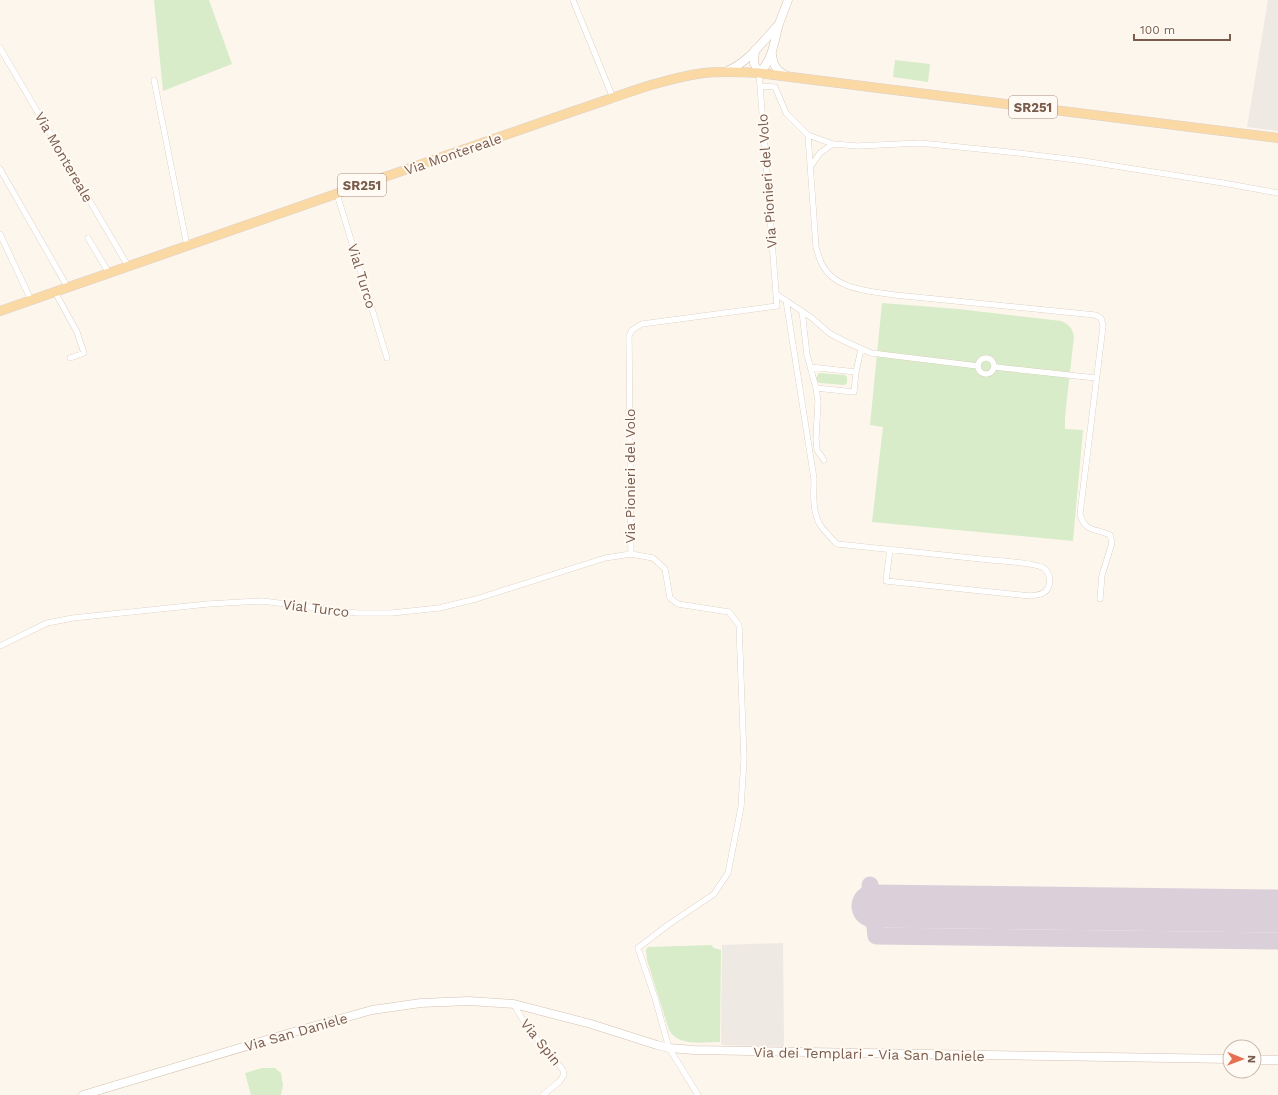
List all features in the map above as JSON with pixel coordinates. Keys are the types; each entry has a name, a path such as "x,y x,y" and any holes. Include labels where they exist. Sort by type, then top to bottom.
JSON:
{"main road":[{"name":"Via Montereale","path":"0,311 612,98 681,77 704,73 759,73"},
{"name":"SR251","path":"759,73 1278,138"}],"street":[{"path":"573,0 612,98"},
{"path":"755,50 754,62 759,73 765,68 772,53 779,24 788,0"},
{"path":"726,72 738,67 746,61 779,24"},
{"name":"Via Montereale","path":"0,48 128,266"},
{"path":"772,53 772,61 776,68 788,76"},
{"name":"Via Pionieri del Volo","path":"669,1048 655,998 638,948 668,925 714,894 728,873 741,807 744,759 739,625 729,612 678,604 670,598 665,569 653,558 631,554 629,336 632,330 642,324 777,306 759,73"},
{"path":"154,80 187,246"},
{"path":"760,86 775,87 786,113 808,135 833,144 858,146 920,143 1009,152 1077,160 1278,193"},
{"path":"808,135 816,247 821,263 830,276 842,284 863,291 1095,315 1101,318 1103,326 1080,514 1082,523 1090,529 1110,535 1112,543 1102,574 1100,599"},
{"path":"811,166 820,153 833,144"},
{"path":"0,170 68,288"},
{"name":"Vial Turco","path":"337,194 387,358"},
{"path":"0,234 31,300"},
{"path":"88,238 109,273"},
{"path":"56,292 77,332 84,353 70,358"},
{"path":"776,294 802,311 829,333 871,353 978,366"},
{"path":"786,300 814,479 814,508 819,523 837,544 890,549 1039,566 1045,569 1050,577 1050,584 1047,591 1039,595 1030,596 886,581 890,549"},
{"path":"802,311 807,355 818,401 816,439 817,450 824,460"},
{"path":"816,388 854,392 856,372 861,349"},
{"path":"978,366 980,361 987,359 993,363 994,367"},
{"path":"978,366 982,373 987,374 991,372 994,367"},
{"path":"810,367 856,372"},
{"path":"994,367 1096,378"},
{"name":"Vial Turco","path":"0,646 47,623 72,618 208,604 262,601 358,613 392,613 439,608 476,599 605,558 631,554"},
{"name":"Via San Daniele","path":"83,1095 372,1010 421,1003 469,1001 514,1004"},
{"name":"Via dei Templari - Via San Daniele","path":"514,1004 591,1024 669,1048 694,1050 1222,1059"},
{"name":"Via Spin","path":"514,1004 520,1017 563,1070 564,1075 559,1082 543,1095"},
{"path":"669,1048 698,1095"},
{"path":"1262,1060 1278,1060"}],"shaded area":[{"path":"1268,0 1278,0 1278,131 1247,127"},
{"path":"783,943 784,1047 721,1045 722,945"}],"green space":[{"path":"154,0 209,0 232,64 163,91"},
{"path":"895,60 930,64 928,82 893,77"},
{"path":"882,303 958,309 1061,321 1070,327 1074,336 1065,429 1083,430 1073,541 872,522 883,427 870,425"},
{"path":"819,373 845,375 847,377 847,383 844,385 820,383 816,378"},
{"path":"711,945 714,948 721,950 720,1042 699,1043 685,1041 673,1035 669,1030 647,960 646,950 648,947"},
{"path":"262,1068 275,1068 281,1073 283,1085 281,1095 251,1095 245,1073"}],"taxiway":[{"path":"870,885 876,936 1278,941"}],"runway":[{"path":"873,906 1278,911"}]}
